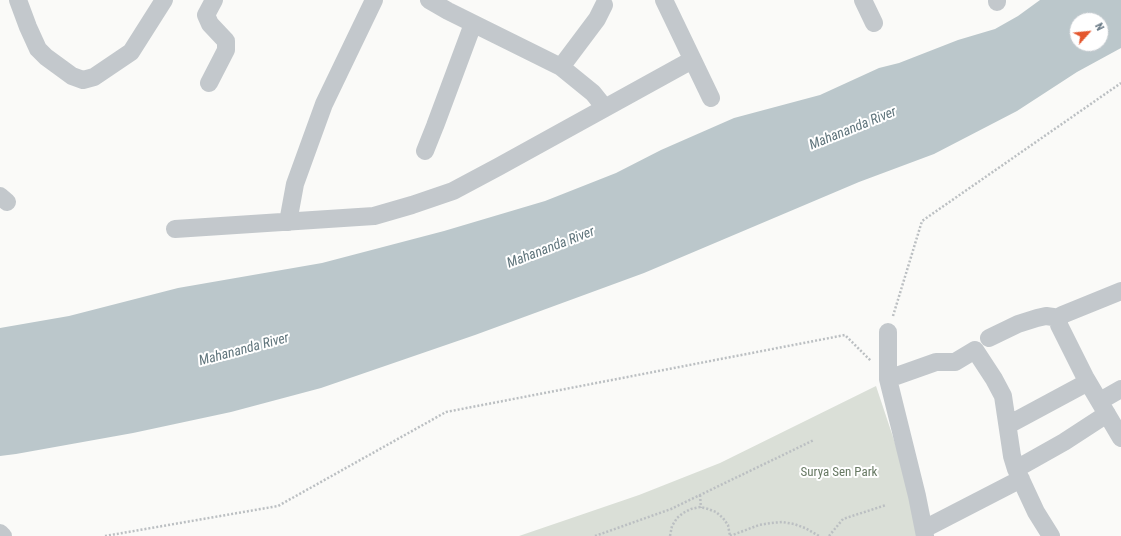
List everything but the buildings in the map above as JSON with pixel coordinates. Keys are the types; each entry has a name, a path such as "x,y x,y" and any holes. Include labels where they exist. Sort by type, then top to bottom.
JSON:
{"street":[{"path":"18,0 38,49 46,57 72,76 83,80 94,77 131,52 164,0"},
{"path":"209,83 226,50 226,41 210,24 206,15 214,0"},
{"path":"288,222 295,184 324,104 374,0"},
{"path":"429,0 449,5 473,24 561,67 592,93 605,108"},
{"path":"664,0 711,98"},
{"path":"863,0 874,23"},
{"path":"561,67 597,20 604,5"},
{"path":"425,151 436,126 473,24"},
{"path":"175,229 374,216 412,205 453,191 692,60"},
{"path":"1121,291 1062,315 1059,325 1088,382 1121,438"},
{"path":"989,338 1018,324 1031,320 1046,316 1060,318"},
{"path":"888,332 888,379 917,496 924,533 1018,474 1064,442 1104,407 1121,389"},
{"path":"888,379 936,362 955,362 976,350 994,379 1002,396 1012,456 1018,474 1036,512 1051,536"},
{"path":"1008,425 1088,382"},
{"path":"0,533 3,536"}],"path":[{"path":"888,332 922,221 1121,83"},
{"path":"104,536 278,506 446,412 845,335 888,379"},
{"path":"596,536 657,514 814,440"},
{"path":"700,495 701,508"},
{"path":"829,536 843,519 886,505"},
{"path":"670,536 672,526 677,518 691,509 701,508 716,512 723,518 728,525 730,536 759,525 782,522 805,528 819,536"}],"green space":[{"name":"Surya Sen Park","path":"876,386 901,461 920,536 519,536 639,495 720,463"}],"water":[{"name":"Mahananda River","path":"1040,0 1121,0 1121,48 1077,72 1017,111 934,154 859,182 644,273 475,335 321,388 231,412 133,433 0,456 0,328 69,316 178,288 322,263 444,231 545,201 616,173 661,150 734,118 820,95 879,68 899,63 958,40 995,29 1018,16"}]}
